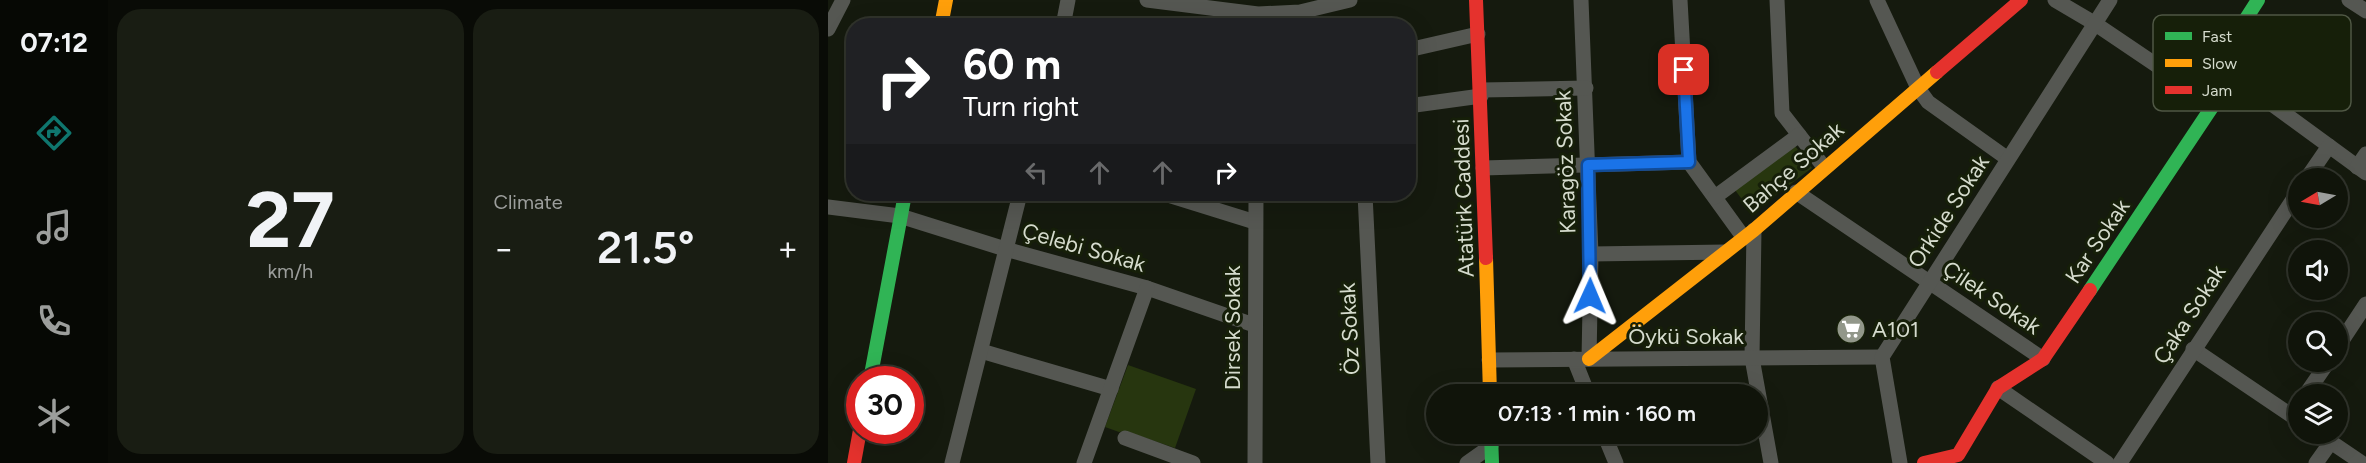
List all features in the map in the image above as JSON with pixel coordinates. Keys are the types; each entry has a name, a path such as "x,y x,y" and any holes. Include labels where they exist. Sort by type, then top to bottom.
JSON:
{"street":[{"path":"828,29 843,0"},
{"path":"943,18 946,0"},
{"path":"1065,18 1068,0"},
{"path":"1147,0 1252,13 1350,0"},
{"name":"Atatürk Caddesi","path":"1476,0 1484,168 1490,384"},
{"name":"Karagöz Sokak","path":"1581,0 1586,88 1590,254 1582,359"},
{"path":"1680,0 1689,162 1715,197 1749,234 1752,358 1771,463"},
{"path":"1777,0 1782,113 1824,167"},
{"path":"1877,0 1918,87 1928,102 2008,159"},
{"name":"Bahçe Sokak","path":"1582,359 1749,234 2020,0"},
{"path":"2055,0 2153,63"},
{"name":"Orkide Sokak","path":"1882,357 2110,0"},
{"name":"Kar Sokak","path":"2248,15 2258,0"},
{"path":"2349,0 2366,11"},
{"path":"1416,48 1478,34"},
{"path":"1416,105 1481,93 1586,88"},
{"name":"Kar Sokak","path":"1924,463 1958,455 1998,388 2043,359 2209,111"},
{"path":"2281,111 2329,146 2363,165"},
{"path":"1715,197 1798,135"},
{"path":"2314,168 2329,146"},
{"path":"1484,168 1689,162"},
{"name":"Çilek Sokak","path":"1796,192 2043,359"},
{"path":"873,366 903,201"},
{"path":"952,463 1018,201"},
{"path":"1188,201 1255,222"},
{"name":"Dirsek Sokak","path":"1255,463 1256,201"},
{"name":"Öz Sokak","path":"1365,201 1378,463"},
{"name":"Çelebi Sokak","path":"828,207 900,216 1005,249 1148,288 1254,325"},
{"name":"Çaka Sokak","path":"2120,463 2193,348 2288,207"},
{"path":"1590,254 1725,252"},
{"path":"1084,463 1148,288"},
{"path":"2348,334 2364,313"},
{"path":"2193,348 2288,409"},
{"path":"981,351 1111,389"},
{"path":"1882,357 1900,463"},
{"name":"Öykü Sokak","path":"1489,360 1882,357"},
{"path":"1582,359 1586,384"},
{"path":"1998,388 2107,463"},
{"path":"1125,438 1193,463"},
{"path":"854,463 857,444"},
{"path":"1467,463 1487,444"},
{"path":"1491,444 1491,463"},
{"path":"1608,444 1616,463"},
{"path":"2316,463 2323,444"},
{"path":"2334,444 2362,463"}],"green space":[{"path":"1795,146 1812,168 1752,213 1735,190"},
{"path":"1128,365 1196,389 1175,448 1125,431 1119,432 1105,427"}],"traffic: fast":[{"path":"2248,15 2258,0"},
{"path":"2090,290 2209,111"},
{"path":"873,366 904,201"},
{"path":"1491,444 1492,463"}],"traffic: slow":[{"path":"943,18 946,0"},
{"path":"1589,359 1754,230 1937,72"},
{"path":"1486,258 1490,384"}],"traffic: jam":[{"path":"1476,0 1486,258"},
{"path":"1937,72 2021,0"},
{"path":"1924,463 1958,455 1998,388 2043,359 2090,290"},
{"path":"854,463 857,444"}],"place":[{"name":"A101","path":"1851,329"}],"route":[{"path":"1590,296 1588,165 1689,162 1684,70"}]}
